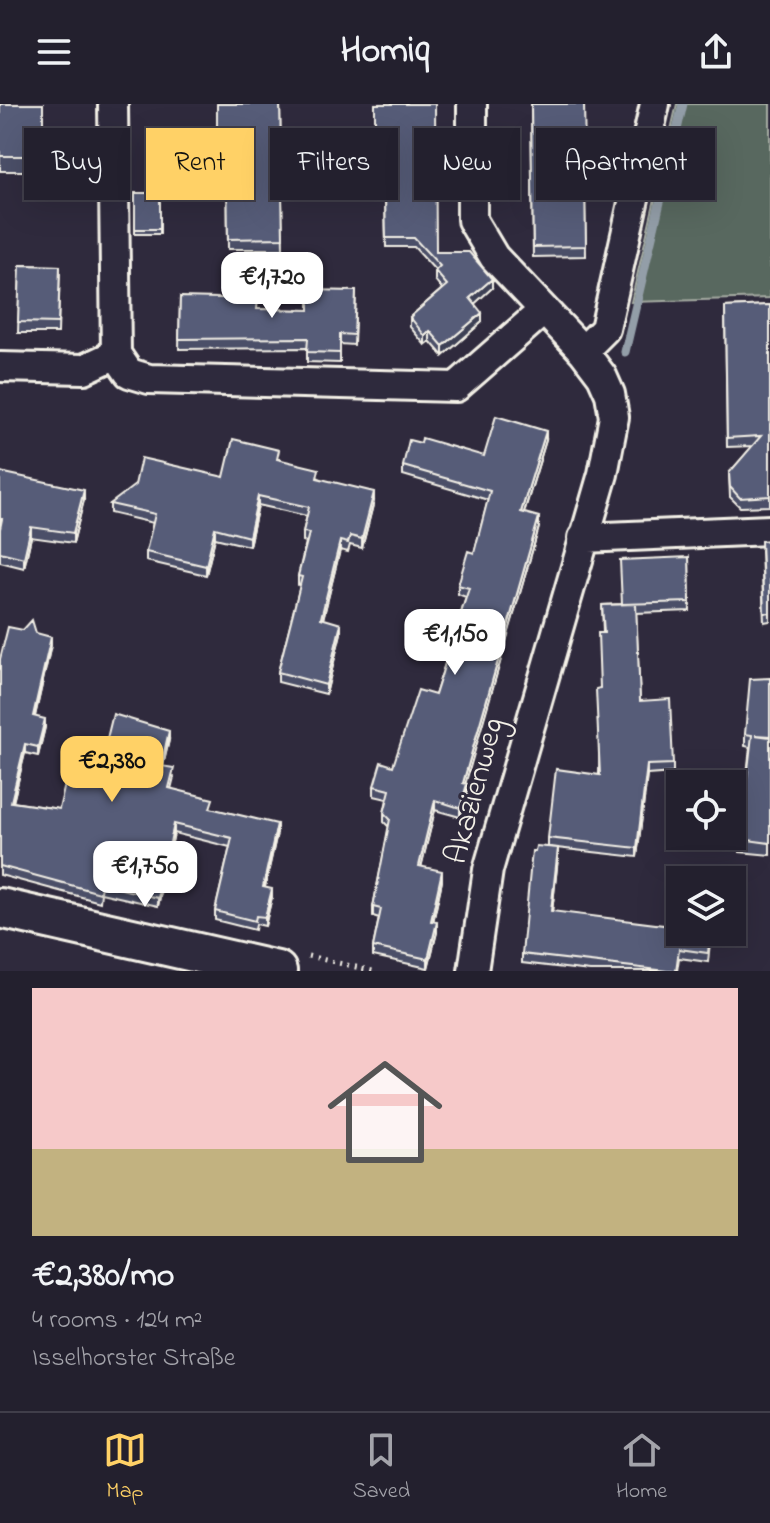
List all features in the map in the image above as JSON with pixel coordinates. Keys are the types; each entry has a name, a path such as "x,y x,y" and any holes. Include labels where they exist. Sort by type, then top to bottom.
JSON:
{"street":[{"path":"113,104 116,354 129,373 149,379 456,387 544,310"},
{"name":"Akazienweg","path":"472,104 472,220 494,257 583,351 610,394 614,417 603,474 488,870 473,971"},
{"path":"583,351 605,329 655,104"},
{"path":"0,367 84,369 116,354"},
{"path":"583,538 770,530"},
{"path":"0,908 277,971"}],"shaded area":[{"path":"677,104 770,104 770,298 631,302 655,200 715,200 715,128 671,128"}],"building":[{"path":"0,104 43,104 43,128 24,128 24,156 0,156"},
{"path":"217,104 280,104 281,128 270,128 270,200 282,200 283,238 228,239 228,200 254,200 254,128 217,128"},
{"path":"375,104 435,104 435,128 414,128 414,200 436,200 436,252 469,252 492,279 470,298 482,313 443,346 430,331 425,336 410,317 447,285 435,271 440,266 414,238 386,238 385,200 398,200 398,128 375,128"},
{"path":"531,104 584,104 584,128 536,128 536,200 585,200 586,246 533,247"},
{"path":"135,193 146,193 146,200 160,200 160,229 135,229"},
{"path":"20,265 60,266 58,323 18,322"},
{"path":"309,290 356,291 354,335 340,334 340,353 307,352 308,338 179,339 180,297 258,299 257,309 309,310"},
{"path":"770,305 770,496 740,498 730,487 729,473 761,436 727,438 725,307"},
{"path":"496,416 546,431 521,512 539,517 463,783 467,784 460,808 435,800 419,866 442,871 431,921 437,922 428,959 373,947 381,909 373,907 390,819 384,813 390,790 374,786 381,762 393,766 418,690 435,695 469,588 458,585 468,551 474,553 490,491 403,466 409,440 421,443 422,438 484,456"},
{"path":"233,439 279,450 277,459 319,469 317,478 374,492 362,539 350,536 348,543 340,541 321,618 341,624 326,685 278,672 302,577 298,576 309,533 303,532 309,507 258,496 249,537 215,528 206,566 146,552 155,514 110,504 135,485 141,458 224,477"},
{"path":"0,472 84,490 73,533 31,527 24,558 0,552"},
{"path":"770,540 770,612 764,613 761,541"},
{"path":"689,557 690,602 622,604 620,560"},
{"path":"636,604 640,701 670,699 673,764 647,765 637,848 548,838 556,769 600,775 596,689 600,688 598,633 604,633 602,605"},
{"path":"32,620 36,633 51,637 33,716 45,719 38,747 25,744 11,802 59,809 71,760 100,767 113,714 169,731 161,766 174,768 169,788 213,799 210,808 277,824 263,887 272,889 265,917 256,916 255,921 215,911 232,838 174,824 158,898 101,884 100,893 0,866 0,659 8,627 23,630"},
{"path":"770,678 770,736 755,735 770,737 770,843 746,840 746,787 752,735 745,734 750,679"},
{"path":"536,846 558,848 551,911 666,925 666,946 709,946 708,953 679,949 676,971 522,954 532,851"}],"waterway":[{"path":"625,352 683,104"}]}
